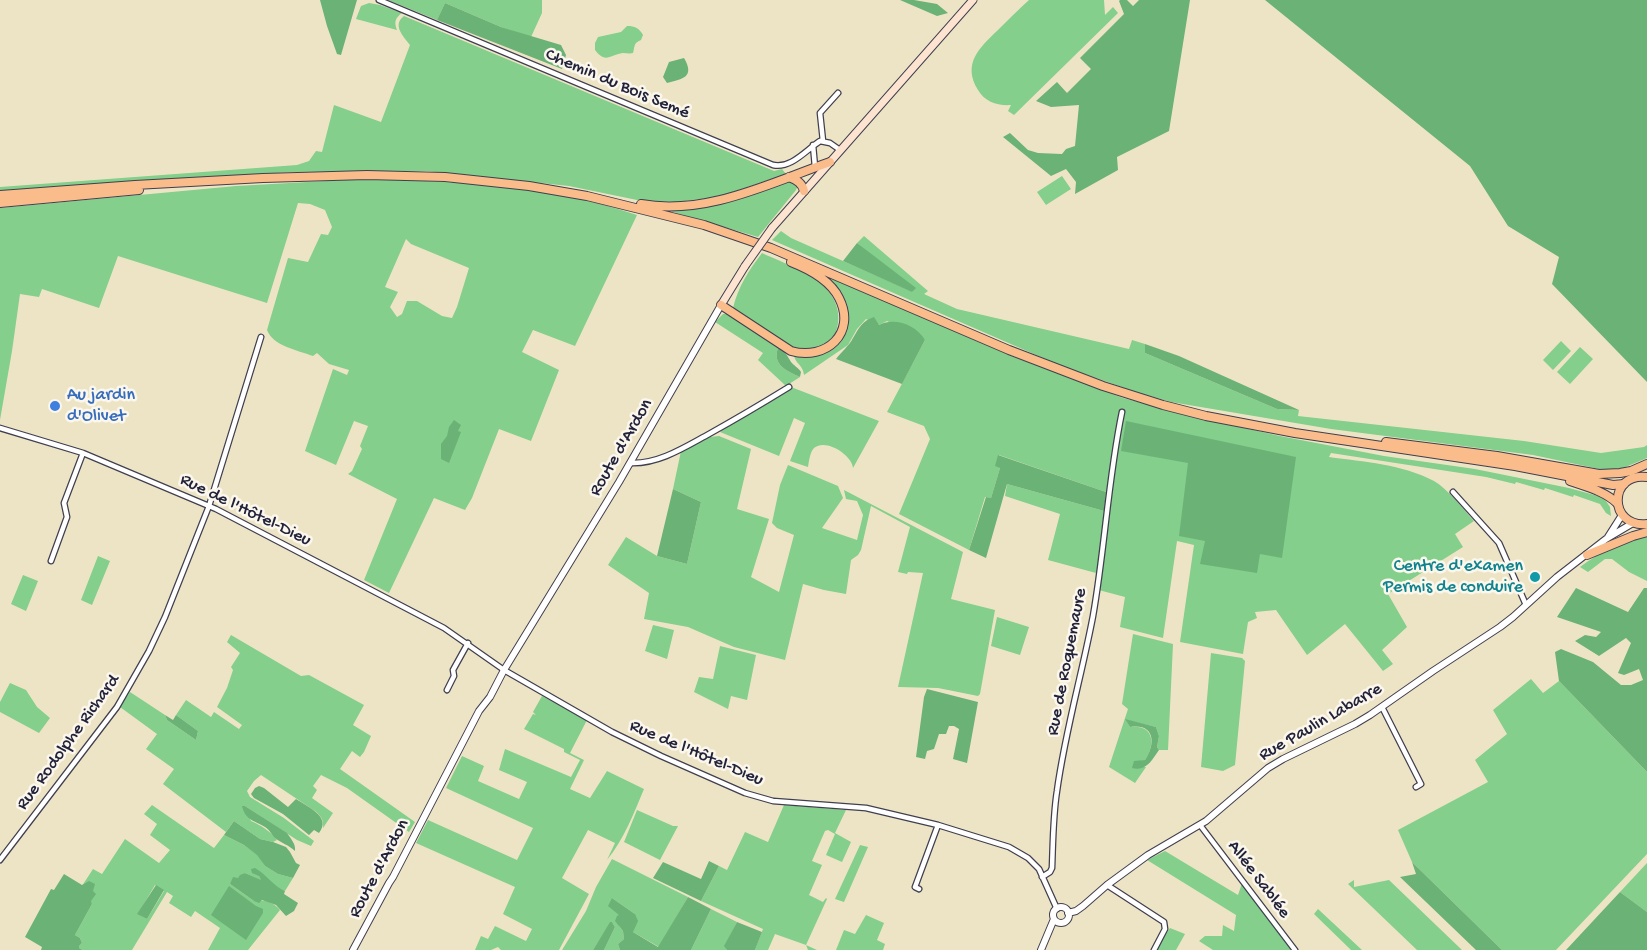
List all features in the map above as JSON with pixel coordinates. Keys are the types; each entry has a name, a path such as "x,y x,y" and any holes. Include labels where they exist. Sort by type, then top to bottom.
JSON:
{"highway":[{"path":"1587,555 1647,532"}],"main road":[{"name":"Route d'Ardon","path":"721,305 772,228 973,0"},
{"path":"587,196 664,207 690,206 735,196 830,162"},
{"path":"0,195 263,178 367,175 445,177 529,186 587,196 704,225 771,248 1009,350 1103,386 1163,405 1206,416 1305,434 1515,466 1613,485 1624,484"},
{"path":"788,177 796,179 803,185 804,191"},
{"path":"0,203 263,178"},
{"path":"704,225 800,266 826,281 839,298 843,309 842,328 832,344 825,350 800,353 785,347 721,305"},
{"path":"1305,434 1383,441 1497,456 1599,474 1631,471 1647,464"},
{"path":"1552,474 1610,496 1617,503 1622,514 1633,523 1647,524"},
{"path":"1617,503 1620,489 1624,484 1637,476 1646,476"}],"street":[{"name":"Chemin du Bois Semé","path":"379,0 773,165 787,164 813,145 823,141"},
{"path":"838,93 820,113 823,141 840,150"},
{"path":"813,145 815,167"},
{"name":"Route d'Ardon","path":"353,950 479,711 490,697 504,670 631,463 721,305"},
{"name":"Rue Rodolphe Richard","path":"0,860 117,707 149,651 209,506 261,337"},
{"path":"631,463 666,456 684,448 789,387"},
{"name":"Rue de Roquemaure","path":"1042,877 1052,868 1057,790 1093,616 1115,446 1122,412"},
{"name":"Rue de l'Hôtel-Dieu","path":"0,428 83,453 209,506 444,628 504,670 640,747 745,793 772,801 866,808 938,825 1018,851 1028,858 1042,877"},
{"path":"51,561 67,517 64,503 83,453"},
{"path":"1453,492 1499,543 1526,605"},
{"path":"1606,539 1622,514"},
{"path":"1606,539 1633,523"},
{"name":"Rue Paulin Labarre","path":"1068,913 1083,906 1148,855 1200,825 1268,768 1355,724 1500,627 1557,577 1606,539"},
{"path":"447,690 454,676 453,670 468,643"},
{"path":"1382,707 1421,784 1416,787"},
{"path":"920,889 915,887 938,825"},
{"name":"Allée Sablée","path":"1200,825 1294,950"},
{"path":"1042,877 1057,909"},
{"path":"1107,885 1164,922 1165,929 1154,950"},
{"path":"1063,908 1068,913 1068,919 1055,929 1042,948 1054,919 1054,913 1057,909 1063,908"},
{"path":"1054,919 1062,923"}],"green space":[{"path":"320,0 357,0 341,55 337,54"},
{"path":"388,0 542,0 542,13 531,37 445,3 437,20"},
{"path":"900,0 937,4 948,13 937,16"},
{"path":"1029,0 1104,0 1105,15 1113,7 1118,13 1014,115 1008,111 1011,105 1001,105 984,98 973,81 972,64 985,43"},
{"path":"1120,0 1127,0 1133,6 1139,0 1190,0 1169,131 1117,157 1118,170 1075,194 1076,182 1066,169 1051,176 1003,137 1010,133 1028,150 1038,153 1062,154 1066,149 1075,146 1079,105 1051,107 1036,101 1057,82 1067,93 1091,69 1080,58 1124,14"},
{"path":"1265,0 1647,0 1647,382 1552,284 1559,257 1508,226 1470,166"},
{"path":"369,3 402,13 396,20 397,30 356,19 361,6"},
{"path":"445,3 501,27 561,45 566,55 562,69 437,20"},
{"path":"404,16 774,171 782,169 786,174 718,197 676,202 637,200 569,186 427,171 292,172 0,191 0,187 297,165 309,161 316,151 322,152 334,105 381,122 410,45 399,27"},
{"path":"627,26 636,28 643,35 641,40 635,44 633,53 605,58 595,50 598,37 621,32"},
{"path":"684,58 688,69 686,76 667,83 663,77 669,62"},
{"path":"1062,176 1071,189 1046,205 1037,192"},
{"path":"362,179 467,183 570,197 637,215 575,346 533,330 522,352 559,370 531,441 499,429 472,498 465,510 434,498 389,593 364,580 397,499 348,474 352,471 362,449 360,446 368,426 354,421 336,465 305,451 333,369 347,375 349,370 329,364 317,353 313,356 286,347 274,340 267,330 288,258 308,262 321,234 328,235 332,227 325,210 310,204 298,203 267,303 118,256 99,308 42,289 39,297 20,294 0,420 0,208 236,186","holes":["406,239 411,244 469,268 452,318 442,316 417,301 407,301 402,314 397,317 390,307 398,292 385,287"]},
{"path":"789,180 798,185 796,190 758,237 666,210"},
{"path":"781,231 791,238 913,292 857,243 864,236 928,291 924,294 957,309 1129,349 1132,340 1145,344 1145,353 1277,409 1299,410 1298,416 1524,441 1601,453 1647,445 1647,458 1623,468 1604,470 1533,455 1331,429 1171,402 1059,365 772,240"},
{"path":"857,243 916,288 912,292 843,261"},
{"path":"762,253 797,268 828,290 838,312 838,326 832,338 826,343 811,350 795,348 733,308 744,279"},
{"path":"822,272 1011,356 1123,398 1280,436 1384,456 1475,469 1569,488 1598,496 1606,501 1610,507 1611,516 1600,504 1545,488 1544,490 1516,482 1515,484 1486,477 1331,453 1329,457 1396,467 1422,475 1450,494 1474,521 1455,534 1463,547 1388,594 1407,627 1382,650 1393,664 1383,671 1345,624 1307,655 1276,610 1255,612 1257,618 1248,622 1243,654 1180,642 1194,545 1177,541 1163,638 1120,627 1125,597 1095,589 1096,573 1048,560 1060,514 1005,496 1007,484 1104,511 1106,492 999,455 1000,468 991,498 985,497 969,550 899,514 930,439 924,426 887,412 925,340 887,321 879,325 866,319 848,345 804,375 794,356 816,355 836,345 846,312 820,274"},
{"path":"723,314 728,314 778,348 777,359 782,367 800,377 786,386 758,360 763,353 715,322"},
{"path":"874,317 879,325 892,322 905,324 916,330 925,340 902,384 836,359 861,325"},
{"path":"1561,341 1571,351 1553,370 1543,360"},
{"path":"1145,344 1179,356 1299,410 1277,409 1145,353"},
{"path":"1580,347 1593,359 1570,384 1557,372"},
{"path":"778,348 800,370 800,377 782,367 777,359"},
{"path":"791,387 879,421 853,468 852,463 843,453 825,445 814,448 808,467 790,461 805,423 794,418 779,456 720,432"},
{"path":"454,420 461,425 458,431 461,432 449,463 441,459 441,444"},
{"path":"1126,421 1296,457 1282,558 1260,554 1257,573 1200,564 1205,541 1179,536 1188,463 1121,451"},
{"path":"719,436 751,449 737,509 769,519 751,577 779,592 794,535 777,528 772,523 780,485 788,465 838,486 843,498 822,528 857,540 863,515 857,501 846,499 844,490 963,552 951,599 995,610 980,694 978,696 938,688 898,687 923,573 898,572 910,527 871,506 861,550 851,560 846,594 803,584 785,660 734,647 688,627 644,619 649,593 608,565 626,537 657,556 687,564 701,502 673,489 681,451 709,437"},
{"path":"998,455 1106,492 1104,511 1007,484 986,558 969,550 986,497 991,498 1000,468 995,466"},
{"path":"673,489 701,502 687,564 657,556"},
{"path":"1647,535 1647,581 1629,572 1612,559 1605,559 1588,572 1580,567 1612,548"},
{"path":"98,556 110,561 92,605 81,600"},
{"path":"23,575 38,581 26,611 11,604"},
{"path":"1576,588 1628,612 1644,588 1647,588 1647,772 1559,681 1555,652 1561,649 1593,662 1621,685 1631,685 1643,680 1639,669 1624,675 1618,673 1631,643 1626,638 1599,656 1575,641 1585,635 1596,637 1601,632 1557,617"},
{"path":"997,617 1029,627 1020,655 991,646"},
{"path":"653,625 674,630 667,659 645,651"},
{"path":"1133,634 1173,644 1168,750 1159,750 1157,747 1159,736 1156,727 1126,720 1130,727 1144,729 1151,736 1151,748 1145,760 1141,761 1146,767 1135,783 1109,767 1128,709 1122,704"},
{"path":"231,635 301,676 309,675 364,705 353,725 371,736 360,757 352,751 340,769 415,822 409,832 347,788 321,775 313,786 317,790 312,798 333,813 323,828 322,818 315,811 261,775 247,791 250,797 284,818 314,841 311,846 297,840 245,806 251,821 265,829 277,840 273,842 260,839 234,821 226,832 163,784 174,769 146,749 157,734 120,707 130,692 165,715 167,720 196,740 198,731 176,715 186,700 211,717 214,712 239,729 242,725 217,707 227,688 233,670 231,667 240,653 227,642"},
{"path":"720,646 756,655 747,700 731,696 728,709 694,692 699,677 713,679"},
{"path":"1211,653 1242,658 1245,661 1235,765 1223,771 1201,767"},
{"path":"1531,679 1543,693 1559,681 1647,772 1647,854 1556,950 1502,950 1412,862 1398,830 1488,782 1475,760 1507,734 1493,710"},
{"path":"10,683 26,690 37,707 50,718 39,733 0,712 0,702"},
{"path":"927,689 978,702 967,763 953,759 959,729 954,726 949,726 946,734 939,734 934,749 927,751 925,759 916,757"},
{"path":"542,696 587,720 570,753 584,760 570,789 590,798 607,771 644,789 624,835 607,860 615,843 588,830 562,878 589,894 559,950 501,950 498,947 491,950 475,950 481,936 488,939 495,926 526,941 532,929 503,914 515,887 416,843 428,820 517,860 533,828 446,788 462,756 484,766 478,781 519,799 527,782 499,770 505,749 571,777 580,760 564,752 564,749 524,729 533,714 536,715 533,712"},
{"path":"165,715 173,720 176,715 198,731 196,740 167,720"},
{"path":"1125,719 1156,727 1159,736 1157,747 1159,750 1145,767 1132,768 1134,761 1145,760 1149,754 1152,741 1149,731 1144,728 1130,727"},
{"path":"259,786 288,807 296,799 312,809 323,822 319,833 314,830 309,835 283,814 254,798 251,794"},
{"path":"152,805 214,848 224,835 258,855 265,866 278,874 293,878 285,891 259,876 262,881 245,873 230,884 254,901 268,902 280,910 248,950 208,950 220,928 195,911 191,917 169,903 173,896 167,892 132,950 83,950 79,948 82,943 75,935 92,904 82,886 93,869 102,874 125,839 159,863 170,850 150,835 157,824 144,814","holes":["155,885 164,891 147,919 138,914"]},
{"path":"784,805 846,810 835,833 851,842 842,862 826,855 835,834 828,830 825,831 812,861 822,865 809,895 823,902 827,899 806,945 775,934 768,950 755,950 763,929 701,901 719,866 727,870 745,832 768,842"},
{"path":"242,806 287,833 294,844 295,851 275,838 267,828 248,817"},
{"path":"637,810 673,826 678,826 660,860 624,842"},
{"path":"234,821 260,839 286,847 296,863 300,865 293,878 278,874 265,866 257,855 244,845 224,835"},
{"path":"860,845 868,847 844,902 835,899"},
{"path":"1165,851 1238,895 1242,883 1293,950 1213,950 1199,941 1205,936 1222,936 1223,925 1234,931 1236,915 1147,860"},
{"path":"612,859 688,897 659,947 633,932 635,914 612,898 620,915 619,926 623,931 624,939 618,944 620,950 604,950 615,927 612,922 593,950 562,950 586,911"},
{"path":"709,861 719,866 701,901 653,878 663,862 701,879"},
{"path":"1412,862 1502,950 1476,950 1400,877 1416,874"},
{"path":"1647,863 1647,912 1620,892"},
{"path":"255,868 285,891 284,894 298,903 294,911 286,916 276,905 262,900 259,903 254,901 230,884 233,877 238,878 245,873 261,880 259,876 252,873 251,869"},
{"path":"64,874 82,885 89,881 95,884 93,891 96,894 75,935 80,938 82,943 79,948 83,950 41,950 42,947 25,937 51,889 54,890"},
{"path":"1354,880 1354,887 1389,880 1462,950 1417,950 1348,884"},
{"path":"156,885 164,890 147,919 137,914"},
{"path":"229,886 263,909 263,913 246,940 211,915"},
{"path":"1620,892 1647,912 1647,950 1566,950"},
{"path":"688,897 711,909 691,950 620,950 618,944 624,939 623,931 615,921 619,915 608,906 612,898 635,914 638,921 633,932 658,947"},
{"path":"711,909 737,922 725,946 727,950 691,950"},
{"path":"1318,909 1362,950 1351,950 1314,914"},
{"path":"866,915 884,923 877,940 885,944 883,950 836,950 844,930 855,934"},
{"path":"610,922 615,927 604,950 593,950"},
{"path":"737,922 762,932 755,950 727,950 724,946"},
{"path":"1170,928 1185,934 1176,950 1155,950"}],"place":[{"name":"Au jardin d'Olivet","path":"55,406"},
{"name":"Centre d'examen Permis de conduire","path":"1535,577"}]}
